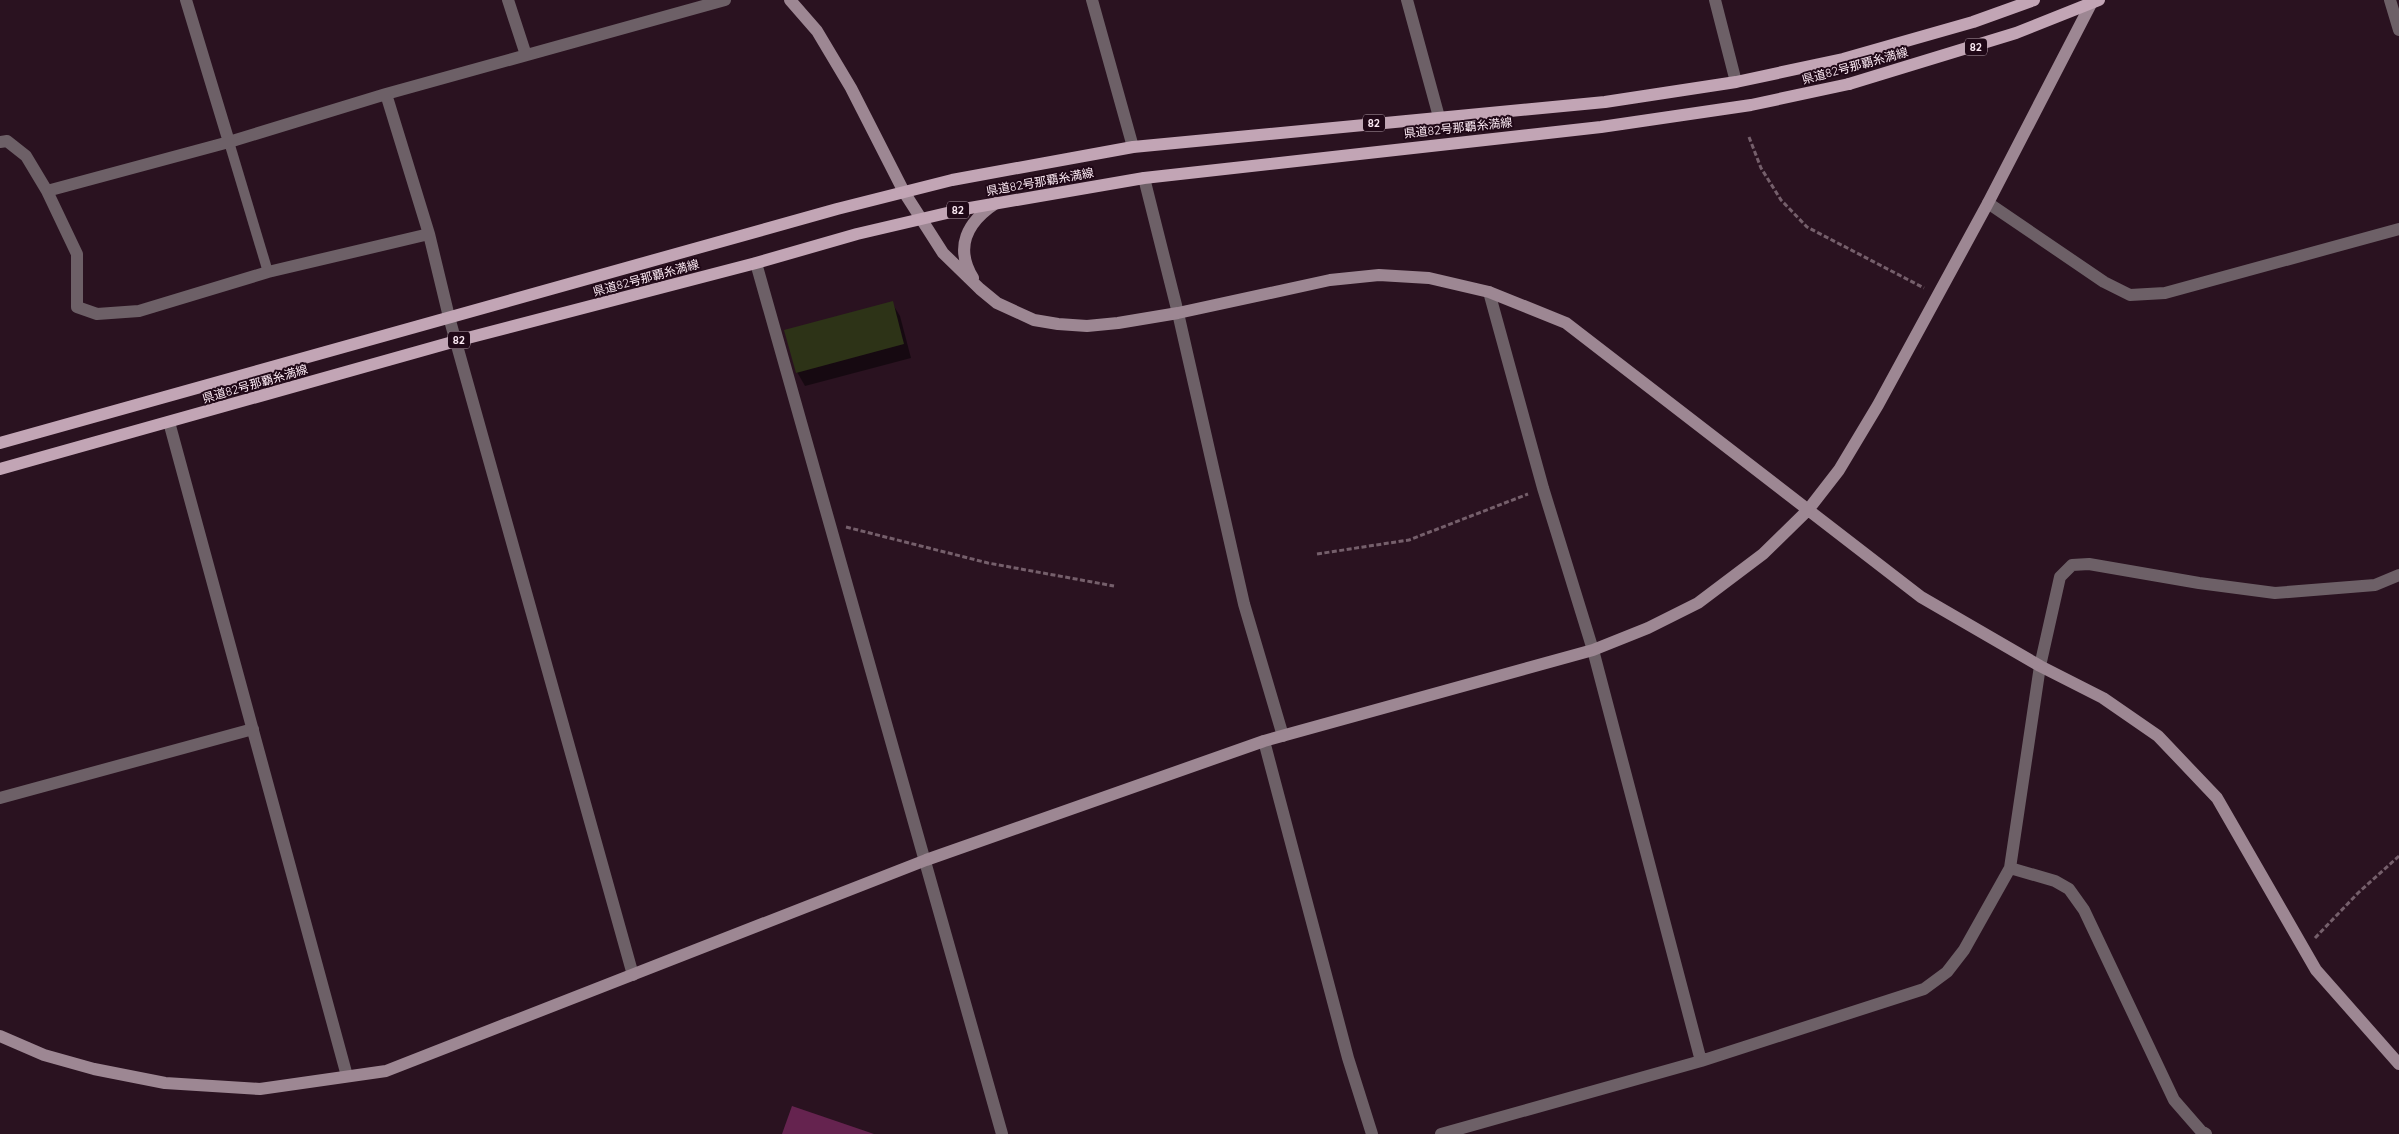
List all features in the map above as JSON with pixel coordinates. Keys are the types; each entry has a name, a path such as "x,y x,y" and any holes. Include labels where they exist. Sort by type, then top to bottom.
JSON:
{"main road":[{"name":"県道82号那覇糸満線","path":"0,443 449,317 952,180 1133,147 1605,102 1736,82 1843,59 1973,22 2034,0"},
{"name":"県道82号那覇糸満線","path":"0,468 456,341 920,219 996,203 1144,178 1601,127 1751,105 1849,84 1993,41 2099,0"}],"street":[{"path":"508,0 526,56"},
{"path":"47,190 229,142 386,94 725,0"},
{"path":"790,0 816,31 850,88 904,192 943,253 980,290 997,303 1034,320 1058,324 1111,324 1178,313 1330,280 1379,275 1429,278 1489,292 1566,324 1921,596 2040,666 2103,698 2158,736 2218,798 2316,970 2399,1064"},
{"path":"1092,0 1133,147"},
{"path":"1407,0 1440,117"},
{"path":"1715,0 1736,82"},
{"path":"0,1036 44,1055 86,1067 165,1083 260,1089 386,1071 926,860 1264,741 1593,650 1648,628 1698,603 1763,554 1808,510 1839,470 1878,406 1988,203 2093,0"},
{"path":"2390,0 2399,30"},
{"path":"190,1 229,142"},
{"path":"386,94 429,234 449,317 633,975"},
{"path":"0,142 7,142 26,156 47,190 77,254 77,307 97,314 139,311 268,272 429,234"},
{"path":"1144,178 1178,313 1244,604 1283,736"},
{"path":"980,290 966,265 964,248 966,236 976,220 996,203"},
{"path":"1988,203 2104,282 2130,295 2165,293 2399,229"},
{"path":"756,263 1002,1134"},
{"path":"1489,292 1543,488 1593,650 1701,1061"},
{"path":"169,422 348,1076"},
{"path":"1441,1134 1701,1061 1924,989 1947,972 1964,950 2010,868 2040,666 2060,577 2072,565 2089,564 2199,583 2275,593 2375,585 2399,575"},
{"path":"0,798 253,729"},
{"path":"1264,741 1348,1058 1372,1134"},
{"path":"2010,868 2055,880 2069,889 2084,910 2174,1100 2201,1131 2206,1134"}],"lane":[{"path":"229,142 268,272"}],"path":[{"path":"1750,137 1762,168 1781,200 1807,227 1938,295"},
{"path":"1317,554 1409,540 1543,488"},
{"path":"830,523 988,562 1114,586"},
{"path":"2304,950 2358,893 2399,856"}],"shaded area":[{"path":"792,1106 874,1134 782,1134"}],"building":[{"path":"893,301 904,344 796,373 784,330"}]}
